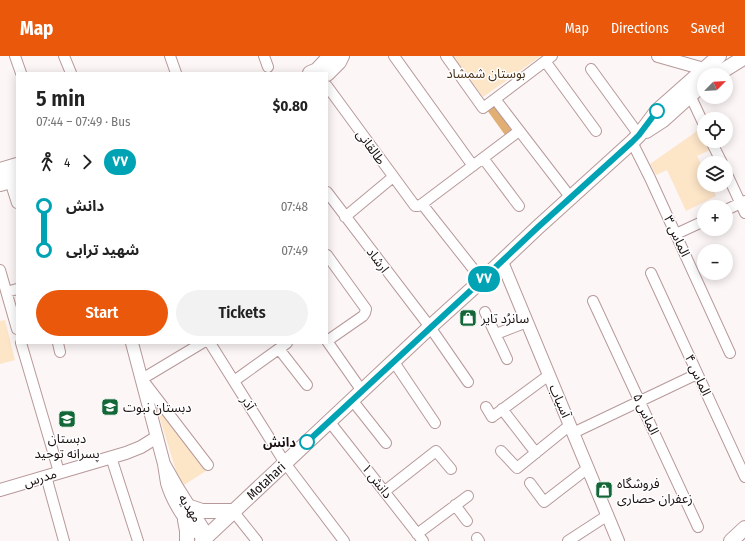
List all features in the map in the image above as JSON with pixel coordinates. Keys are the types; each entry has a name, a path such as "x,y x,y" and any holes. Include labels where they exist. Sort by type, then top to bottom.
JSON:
{"main road":[{"path":"312,72 330,56"},
{"path":"328,73 339,62 342,56"},
{"path":"712,68 719,56"},
{"path":"719,68 745,57"},
{"path":"635,138 657,111 697,82"},
{"name":"Motahari","path":"204,539 614,157 635,138 663,120 697,89"},
{"path":"0,170 16,165"},
{"path":"186,541 187,513 202,511 233,511"},
{"path":"731,541 745,528"}],"street":[{"path":"15,56 21,72"},
{"path":"64,56 71,72"},
{"path":"170,56 176,72"},
{"path":"264,56 268,67"},
{"path":"394,56 473,166"},
{"path":"446,56 483,108 549,59 596,131"},
{"path":"658,56 697,68"},
{"name":"الماس ۳","path":"591,69 635,138 676,234 730,353"},
{"name":"طالقانی","path":"328,87 393,177 419,205 482,280"},
{"path":"690,95 698,112"},
{"path":"495,99 571,198"},
{"path":"419,205 519,131"},
{"path":"483,158 519,206"},
{"path":"345,217 393,177"},
{"path":"9,181 16,200"},
{"path":"733,184 743,202 745,213"},
{"name":"ارشاد","path":"328,193 430,327 468,382"},
{"path":"733,207 743,202"},
{"path":"676,234 697,224"},
{"path":"328,256 366,309 365,313 328,340"},
{"name":"آسیاب","path":"502,262 618,541"},
{"path":"0,270 16,326"},
{"name":"الماس ۴","path":"651,273 745,477"},
{"path":"6,292 16,289"},
{"name":"الماس ۵","path":"593,301 698,527"},
{"path":"485,312 508,359"},
{"path":"496,334 527,322"},
{"path":"328,343 357,396 386,443"},
{"path":"21,344 59,472"},
{"name":"مهدیه","path":"132,344 168,483 187,513 198,535 204,539"},
{"path":"200,344 142,379 208,465"},
{"name":"آذر","path":"211,344 285,463 344,541"},
{"path":"234,381 283,346 306,385"},
{"path":"394,362 435,423"},
{"path":"500,451 517,468 536,453 572,429 640,401 697,374"},
{"path":"486,408 492,417 549,375"},
{"path":"502,409 536,453"},
{"name":"دانش ۱","path":"330,421 420,537"},
{"path":"126,453 141,447 157,437"},
{"path":"385,491 436,451 451,469"},
{"path":"126,453 146,452 163,459"},
{"name":"مدرس","path":"0,490 126,453"},
{"path":"111,457 138,541"},
{"path":"530,483 544,502 588,468"},
{"path":"46,476 64,541"},
{"path":"420,537 455,505 468,496"},
{"path":"455,505 467,521"},
{"path":"233,511 257,541"},
{"path":"568,541 608,515"}],"green space":[{"name":"بوستان شمشاد","path":"453,56 541,56 483,97"},
{"path":"697,131 697,148 709,148 710,150 697,156 697,192 714,192 716,196 708,200 697,200 697,206 686,211 667,170 656,175 650,164"},
{"path":"5,320 15,360 0,364 0,321"},
{"path":"156,406 206,471 181,487"}],"shaded area":[{"path":"495,104 513,130 505,135 487,110"}],"bus line":[{"name":"۷۷","path":"307,442 537,228 632,142 657,111"}],"place":[{"name":"سانرُد تایر","path":"468,318"},
{"name":"دبستان نبوت","path":"110,407"},
{"name":"دبستان پسرانه توحید","path":"67,419"},
{"name":"دانش","path":"307,442"},
{"name":"فروشگاه زعفران حصاری","path":"604,490"}]}
